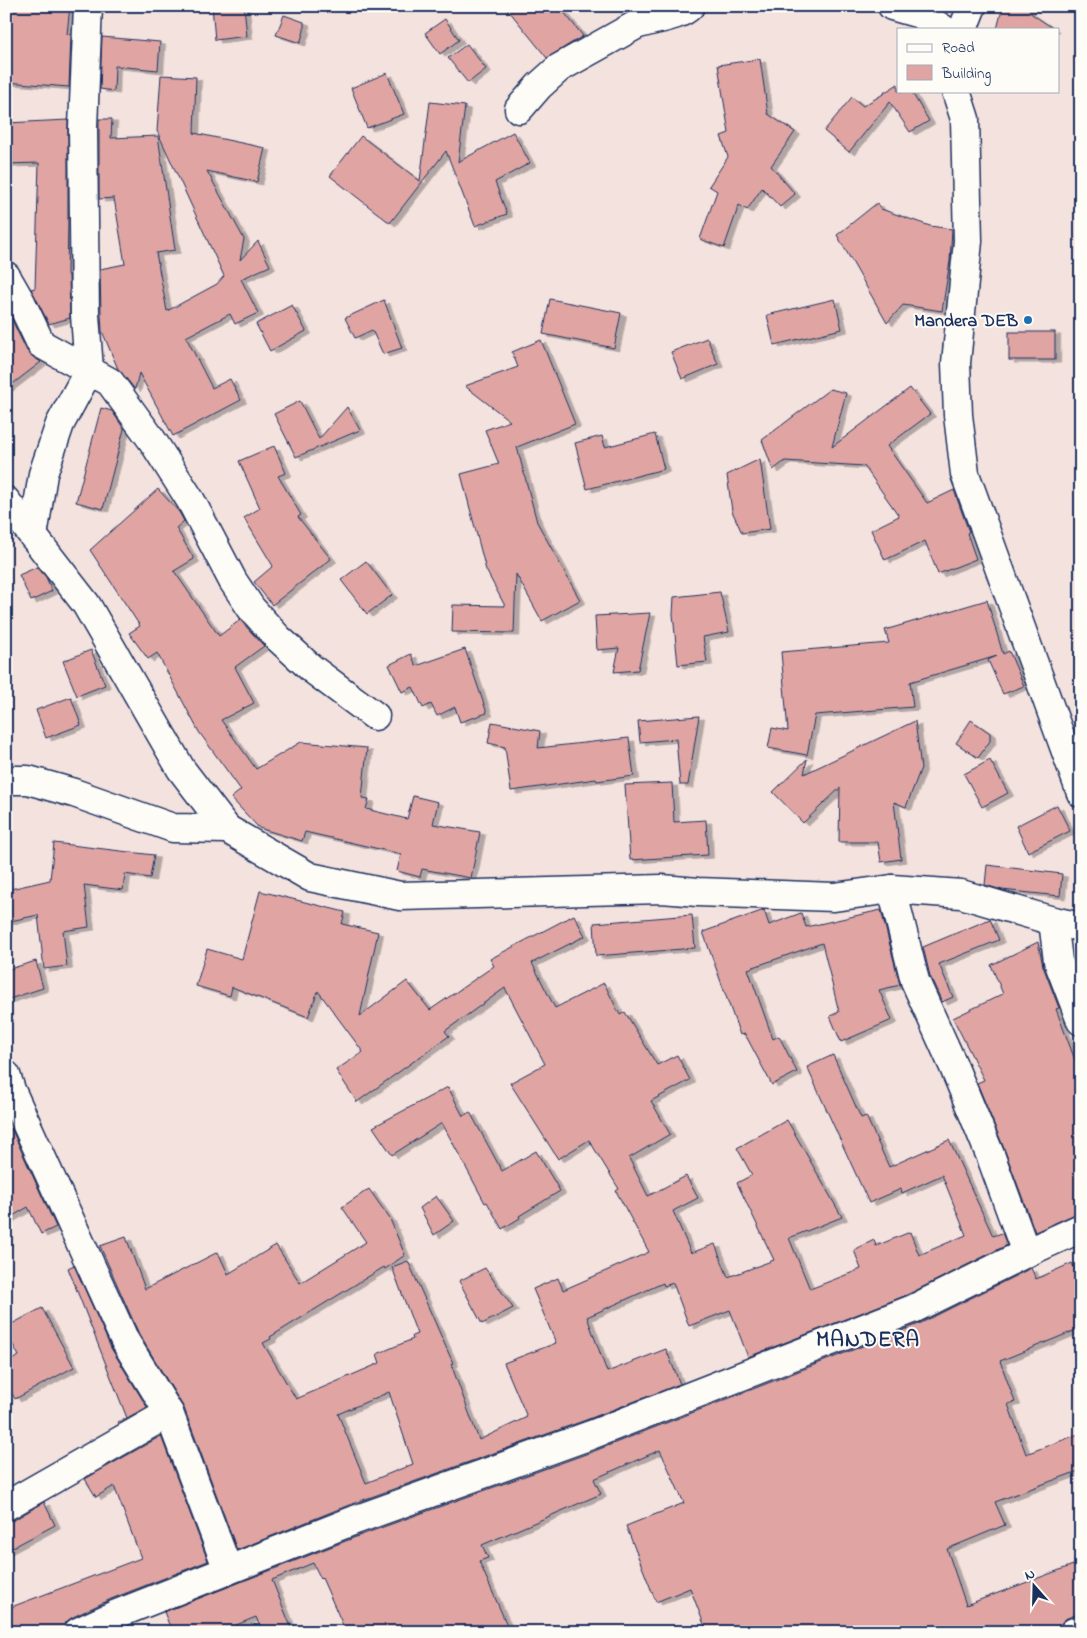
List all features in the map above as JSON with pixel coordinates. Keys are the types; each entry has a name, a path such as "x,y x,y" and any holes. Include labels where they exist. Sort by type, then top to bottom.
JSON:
{"street":[{"path":"33,536 43,474 60,424 89,370 86,315 83,127 88,6"},
{"path":"892,6 920,14 941,28"},
{"path":"963,28 972,6"},
{"path":"519,109 539,86 559,68 636,25 682,8"},
{"path":"956,92 965,119 968,241 956,363 958,415 966,474 1081,793"},
{"path":"6,276 41,344 110,382 152,440 191,501 233,581 251,608 278,638 312,669 375,716"},
{"path":"6,501 86,604 181,769 227,829 310,877 400,896 662,889 834,897 892,890 961,894 1053,922 1081,927"},
{"path":"6,780 28,780 74,793 174,828 227,829"},
{"path":"892,890 915,981 953,1065 991,1157 1026,1253"},
{"path":"1053,922 1058,961 1081,1021"},
{"path":"6,1075 11,1090 125,1341 169,1413 228,1570"},
{"path":"78,1632 117,1614 355,1520 591,1435 913,1309 1081,1228"},
{"path":"6,1506 169,1413"},
{"path":"1074,1632 1081,1629"}],"building":[{"path":"6,6 70,6 67,34 71,35 69,87 6,82"},
{"path":"212,6 244,6 247,36 215,40"},
{"path":"505,6 559,6 583,36 547,58"},
{"path":"1003,6 1031,6 1029,12 1053,28 997,28"},
{"path":"284,15 304,22 304,31 300,43 276,35"},
{"path":"445,19 459,40 440,54 425,33"},
{"path":"102,37 160,42 158,70 115,66 114,91 100,89"},
{"path":"467,44 486,69 468,83 448,58"},
{"path":"760,59 768,114 795,132 771,166 795,194 780,207 762,188 747,210 739,205 724,248 700,239 717,191 709,186 728,157 721,136 729,133 718,65"},
{"path":"387,73 404,114 367,128 351,88"},
{"path":"161,75 196,77 194,133 265,148 257,182 207,171 244,239 240,260 258,241 270,266 241,279 258,313 235,324 230,314 186,337 212,388 230,379 241,400 173,436 139,373 135,389 118,369 102,331 101,314 100,269 125,264 114,198 99,199 99,119 112,119 111,138 158,136 175,250 156,253 167,311 217,284 224,276 157,131"},
{"path":"897,85 897,92 912,92 929,121 910,132 890,102 849,152 824,131 852,97 863,106 885,93 884,91"},
{"path":"430,102 465,106 458,162 513,132 530,163 495,182 507,214 475,226 446,151 390,223 330,176 361,136 420,181"},
{"path":"68,120 67,275 69,275 70,318 49,324 31,289 35,288 39,163 6,164 6,123"},
{"path":"877,203 881,209 930,226 952,229 950,261 942,311 903,305 887,323 837,235"},
{"path":"550,299 621,313 614,348 543,334"},
{"path":"835,299 842,329 774,345 767,315"},
{"path":"384,300 402,348 383,354 372,330 355,338 345,318"},
{"path":"292,305 306,331 270,351 256,324"},
{"path":"6,308 27,351 41,362 6,389"},
{"path":"1009,332 1055,332 1055,360 1009,360"},
{"path":"707,338 718,364 682,379 671,352"},
{"path":"541,340 575,424 517,447 537,522 580,600 542,621 516,574 514,633 452,632 453,605 505,606 486,570 461,474 499,464 485,430 510,421 465,386 518,367 512,352"},
{"path":"910,388 930,414 887,446 927,503 954,490 969,532 967,533 976,559 938,574 925,541 885,560 871,530 899,516 864,466 785,461 773,470 762,440 830,389 846,393 832,447"},
{"path":"300,401 319,439 347,407 360,430 296,457 274,414"},
{"path":"101,408 112,411 124,429 103,509 76,502"},
{"path":"655,434 664,469 587,489 575,443 602,436 605,447"},
{"path":"274,446 286,473 278,476 301,515 298,517 331,559 272,605 254,582 273,566 244,518 260,508 239,461"},
{"path":"760,459 770,529 742,533 732,511 727,475"},
{"path":"158,489 179,512 184,521 176,528 194,559 174,571 219,636 240,620 264,646 235,667 254,703 221,720 256,769 301,742 367,748 362,798 369,799 366,809 407,819 413,796 438,802 433,824 480,832 471,878 422,869 420,877 397,871 401,854 305,832 302,841 259,828 231,798 241,790 199,732 157,653 148,659 129,633 140,626 90,550"},
{"path":"366,561 392,595 367,614 341,580"},
{"path":"37,567 46,577 52,591 31,601 19,575"},
{"path":"720,592 729,632 703,637 707,662 678,665 673,614 674,597"},
{"path":"987,600 1003,654 1009,651 1024,686 1003,694 988,660 997,656 910,682 913,707 815,715 807,755 768,748 772,728 788,731 781,652 889,643 885,630"},
{"path":"650,613 638,670 614,672 619,648 597,650 595,616"},
{"path":"465,649 487,713 460,722 455,707 437,716 431,704 423,708 413,687 402,692 389,665 411,654 416,666"},
{"path":"91,650 105,685 77,696 63,661"},
{"path":"71,697 81,725 46,738 36,710"},
{"path":"699,716 688,785 680,785 676,739 640,742 638,721"},
{"path":"971,720 990,733 990,741 978,758 956,743"},
{"path":"915,721 921,768 906,807 894,802 901,859 881,862 878,842 839,842 840,788 803,823 773,792 807,759 804,774"},
{"path":"492,722 540,731 538,748 629,738 634,776 597,781 596,779 511,791 505,747 488,743"},
{"path":"990,760 1008,793 982,807 964,774"},
{"path":"672,783 674,822 706,820 708,855 630,860 625,785"},
{"path":"1057,805 1070,831 1028,852 1016,826"},
{"path":"54,843 154,855 150,878 125,874 123,890 84,885 89,927 63,931 67,966 44,969 38,915 6,922 6,890 50,880"},
{"path":"987,865 1062,874 1060,896 1002,890 985,885"},
{"path":"260,891 345,912 342,924 378,932 360,1016 407,981 430,1010 494,966 490,959 574,915 585,936 532,963 555,1008 604,983 620,1015 625,1012 657,1065 677,1055 690,1080 651,1101 670,1134 629,1158 648,1196 686,1176 698,1198 673,1211 691,1253 715,1244 728,1277 774,1260 737,1183 752,1175 737,1148 787,1120 842,1217 789,1238 810,1289 861,1269 854,1250 874,1240 876,1246 910,1232 919,1255 966,1235 942,1175 902,1193 901,1189 869,1203 807,1067 833,1055 861,1118 866,1116 889,1167 949,1140 993,1236 1002,1233 1007,1245 907,1295 748,1357 730,1310 689,1326 673,1283 664,1286 663,1283 587,1317 607,1372 666,1349 680,1384 586,1420 349,1505 237,1550 184,1408 139,1334 100,1246 126,1237 145,1289 218,1252 228,1274 276,1245 300,1283 366,1242 342,1207 369,1189 390,1219 405,1255 263,1343 296,1399 380,1363 377,1354 413,1339 412,1336 417,1334 392,1267 408,1261 453,1363 451,1364 479,1440 527,1417 504,1363 556,1343 533,1289 558,1278 563,1290 649,1252 616,1191 619,1189 589,1140 558,1159 510,1083 545,1064 505,988 445,1031 449,1036 357,1102 336,1070 363,1052 318,991 308,1017 232,987 230,996 196,986 207,949 242,959","holes":["389,1392 413,1464 366,1483 338,1414"]},
{"path":"764,910 769,925 801,913 806,927 881,910 900,985 879,990 892,1020 841,1042 830,1016 839,1012 822,943 748,969 773,1039 779,1036 797,1072 772,1085 745,1034 740,1035 703,932"},
{"path":"692,915 695,948 596,956 594,923"},
{"path":"990,919 999,940 939,964 953,997 942,1002 930,976 923,947"},
{"path":"1038,942 1043,966 1059,1008 1056,1009 1081,1076 1081,1213 1035,1232 977,1083 984,1080 953,1018 1003,994 991,965"},
{"path":"36,961 43,988 6,1000 6,970"},
{"path":"448,1087 463,1116 470,1112 502,1171 536,1151 560,1191 519,1216 520,1218 502,1229 487,1202 485,1203 442,1123 392,1155 373,1127"},
{"path":"6,1117 56,1227 41,1234 28,1207 6,1220"},
{"path":"436,1196 454,1221 434,1235 420,1208"},
{"path":"1072,1263 1081,1283 1081,1328 1000,1361 1015,1402 1008,1404 1026,1454 1081,1433 1081,1470 995,1502 1005,1525 947,1549 966,1605 1073,1565 1081,1584 1081,1614 1067,1618 1062,1622 1059,1629 1053,1632 707,1632 690,1588 656,1602 626,1526 684,1503 660,1450 594,1479 601,1494 482,1545 488,1558 479,1561 510,1632 346,1632 322,1578 313,1563 272,1580 293,1632 262,1632 256,1617 219,1632 172,1632 164,1612 361,1535 597,1450 919,1324 1031,1268 1036,1279"},
{"path":"74,1265 111,1348 147,1407 119,1424 118,1422 127,1418 68,1268"},
{"path":"485,1268 513,1308 482,1324 459,1281"},
{"path":"42,1308 74,1367 15,1399 6,1383 6,1363 19,1356 6,1332 6,1327"},
{"path":"161,1436 208,1561 111,1599 71,1618 65,1623 63,1632 6,1632 6,1609 141,1558 114,1486 96,1497 85,1479"},
{"path":"44,1502 55,1525 6,1551 6,1522 14,1520"}],"place":[{"name":"Mandera DEB","path":"1028,320"}],"district":[{"name":"MANDERA","path":"868,1338"}]}
